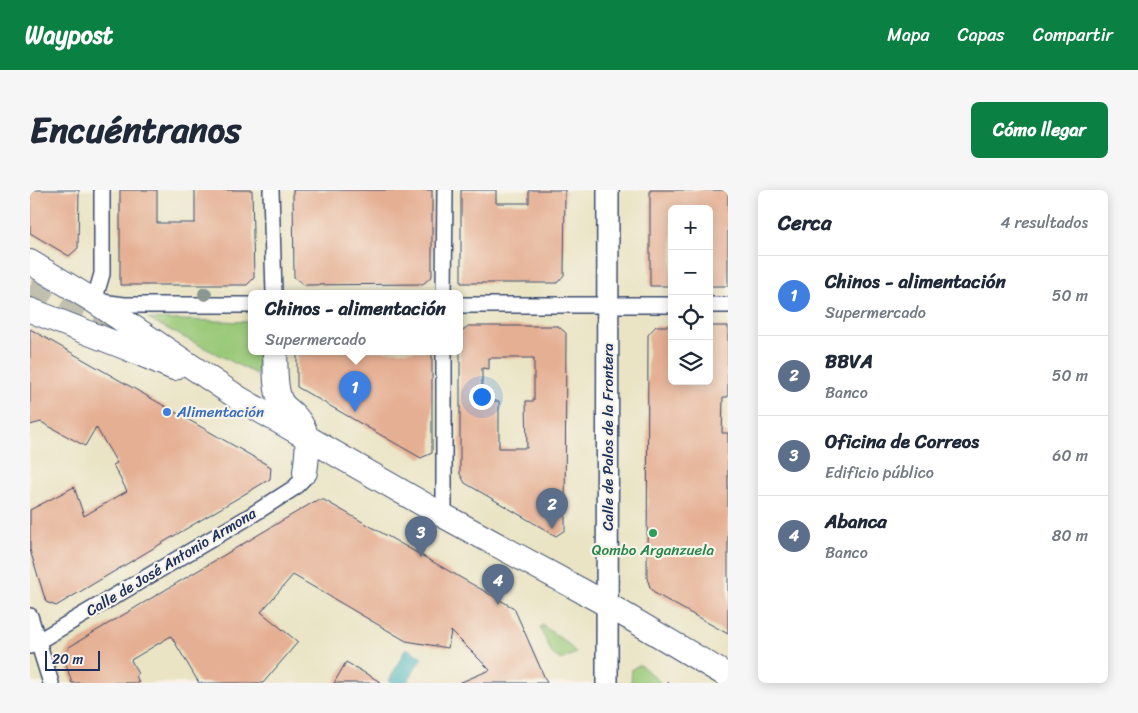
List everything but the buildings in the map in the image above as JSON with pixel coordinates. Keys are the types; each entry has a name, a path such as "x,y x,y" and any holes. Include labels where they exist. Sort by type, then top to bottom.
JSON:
{"main road":[{"name":"Calle de Palos de la Frontera","path":"607,683 608,190"},
{"path":"30,262 94,301 232,394 444,516 608,605 728,676"},
{"path":"30,310 127,348 232,394"},
{"path":"275,355 276,387 280,401 285,408 295,415 308,437 305,472"},
{"path":"305,472 313,462 321,458 338,456"}],"street":[{"path":"102,190 102,274 94,301 124,305 248,305"},
{"path":"272,190 274,290"},
{"path":"444,190 444,290"},
{"path":"463,305 668,305"},
{"path":"713,305 728,305"},
{"path":"444,355 444,516"},
{"name":"Calle de José Antonio Armona","path":"34,644 247,518 294,488 303,479 305,472"},
{"path":"30,616 34,644 51,683"}],"green space":[{"path":"148,319 248,322 248,355 257,355 258,375"},
{"path":"542,625 567,643 576,653 561,660 552,654 540,627"},
{"path":"639,665 661,683 631,683 632,669"}],"water":[{"path":"406,648 422,657 407,683 393,683 389,681"}],"tunnel":[{"path":"30,286 118,336"}],"place":[{"name":"Alimentación","path":"167,412"},
{"name":"Chinos - alimentación","path":"355,412"},
{"name":"BBVA","path":"552,529"},
{"name":"Qombo Arganzuela","path":"653,533"},
{"name":"Oficina de Correos","path":"421,557"},
{"name":"Abanca","path":"498,605"}]}
